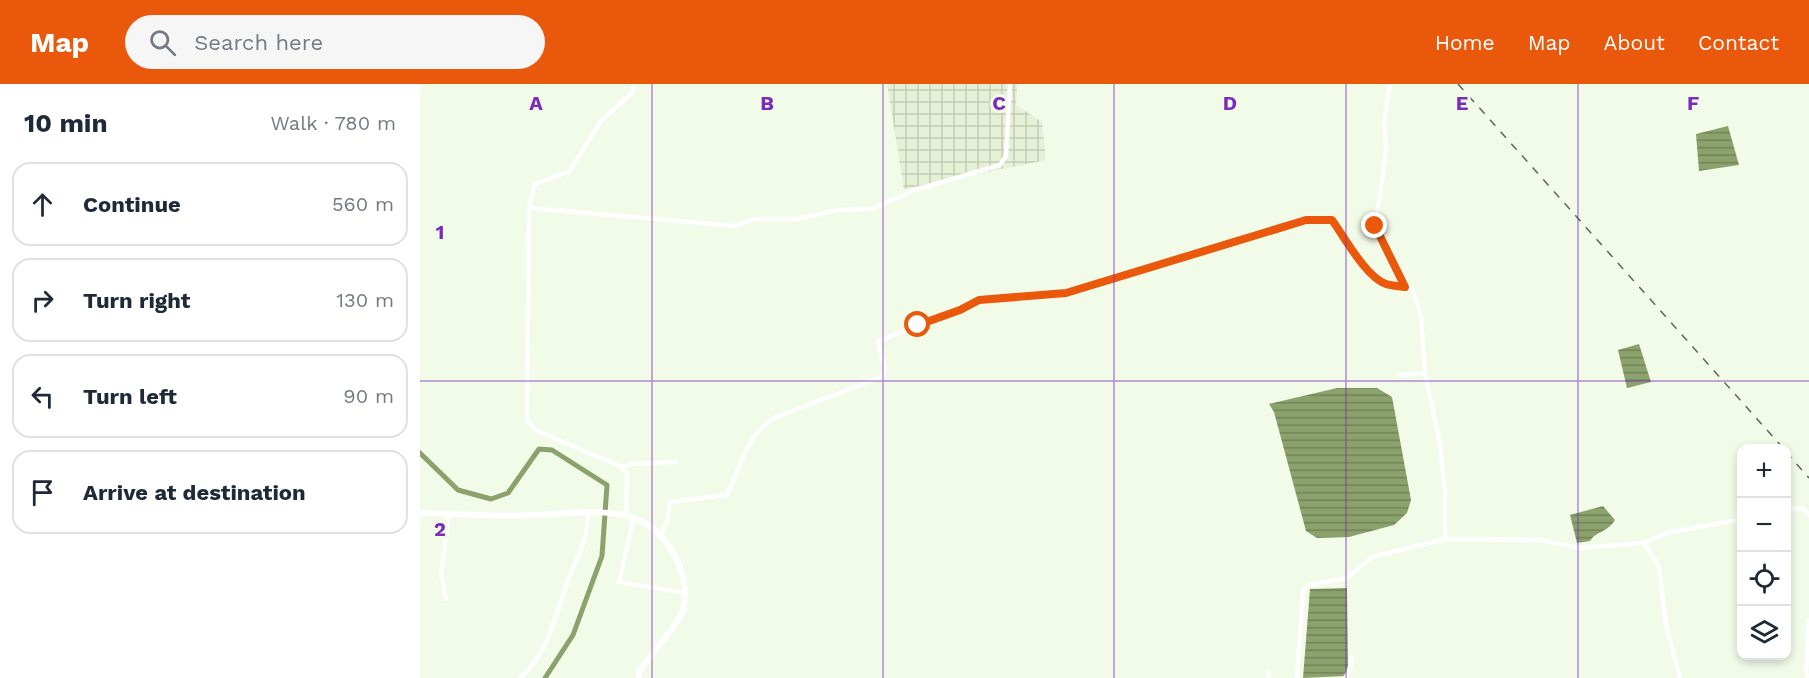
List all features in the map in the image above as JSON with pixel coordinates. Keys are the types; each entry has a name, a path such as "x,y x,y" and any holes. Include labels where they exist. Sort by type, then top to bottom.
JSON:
{"street":[{"path":"634,84 633,92 601,122 569,172 535,184 529,208 527,419 535,430 584,448 622,467 627,474 626,515 619,582 686,593"},
{"path":"529,208 736,226 754,219 796,219 838,210 872,209 915,190 1000,165 1006,156 1010,84"},
{"path":"1390,84 1384,122 1386,147 1375,226 1405,287"},
{"path":"661,533 667,522 670,502 727,495 745,453 760,426 776,417 882,377 885,369 878,341 960,310 979,300 1066,293 1306,220 1332,220 1354,249 1362,265 1384,284 1412,288 1421,316 1425,373 1440,444 1445,491 1445,539"},
{"path":"1400,375 1425,373"},
{"path":"622,467 631,464 675,462"},
{"path":"1791,509 1802,508 1809,515"},
{"path":"520,678 547,640 557,619 567,584 588,533 588,512"},
{"path":"420,513 533,515 596,512 626,515 661,533 678,563 684,578 686,593 681,614 638,673 639,678"},
{"path":"446,599 441,574 449,514"},
{"path":"1297,678 1303,591 1309,585 1347,578 1372,557 1445,539 1540,540 1580,548 1644,543 1667,533 1737,520"},
{"path":"1644,543 1659,567 1666,625 1680,678"},
{"path":"1809,620 1806,674 1809,677"},
{"path":"1345,678 1350,670 1352,656"}],"shaded area":[{"path":"887,84 1017,84 1016,105 1042,122 1046,160 904,189"},
{"path":"1728,126 1739,165 1699,171 1696,134"},
{"path":"1639,344 1651,382 1627,388 1618,350"},
{"path":"1337,388 1377,388 1392,397 1411,500 1407,513 1394,525 1349,537 1317,538 1306,531 1274,412 1269,404"},
{"path":"1603,506 1615,520 1590,541 1577,543 1570,515"},
{"path":"1347,588 1348,666 1345,676 1303,678 1310,589"}],"waterway":[{"path":"420,453 458,490 491,499 508,493 539,449 552,450 607,485 602,556 573,635 545,678"}],"railway":[{"path":"1458,84 1779,444"},
{"path":"1791,458 1809,478"}],"route":[{"path":"918,325 960,310 979,300 1066,293 1306,220 1332,220 1354,249 1362,265 1384,284 1405,287 1385,252 1375,226"}]}
